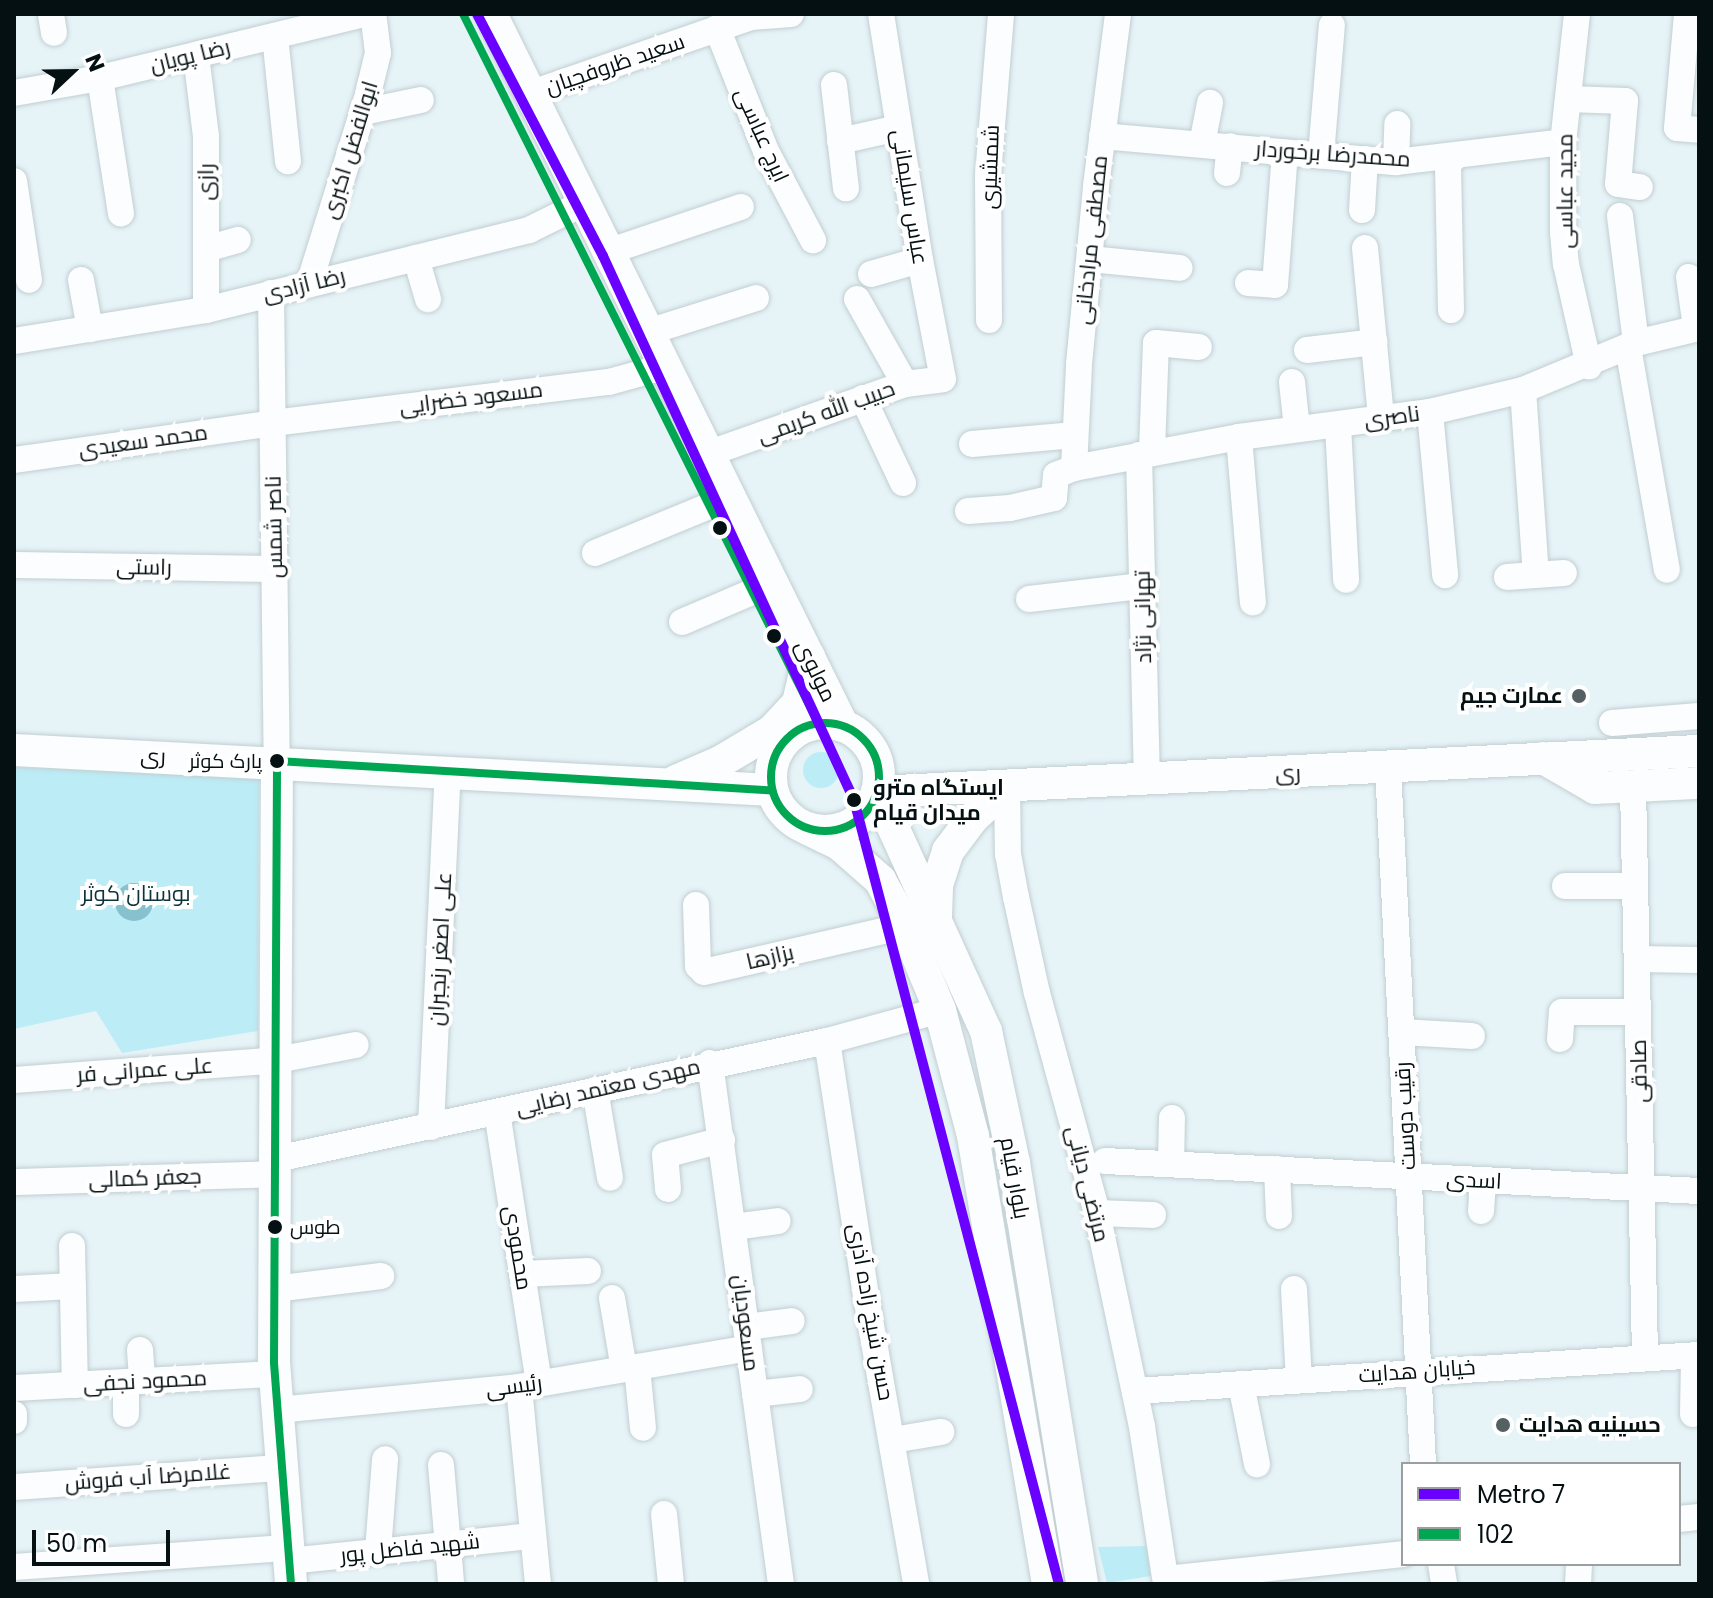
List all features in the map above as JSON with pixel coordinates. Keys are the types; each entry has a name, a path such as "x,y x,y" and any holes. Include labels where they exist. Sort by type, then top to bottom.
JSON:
{"main road":[{"name":"مولوی","path":"491,14 651,331 843,726"},
{"path":"670,784 720,762 772,731 798,703 809,656"},
{"path":"818,723 843,726 869,746 879,776 877,792 858,821 834,830 808,829 786,814 772,790 773,760 790,735 818,723"},
{"name":"ری","path":"14,750 277,761 772,790"},
{"name":"ری","path":"877,792 1699,751"},
{"path":"1543,758 1595,788 1699,783"},
{"path":"277,761 275,1374 289,1564"},
{"path":"920,922 948,851 972,819 1007,786"},
{"name":"بلوار قیام","path":"877,792 920,922 973,1136 1048,1584"},
{"name":"بلوار قیام","path":"808,829 839,844 880,880 920,922 989,1046 1014,1163 1082,1584"}],"street":[{"name":"رضا پویان","path":"14,93 100,78 364,14"},
{"name":"ابوالفضل اکبری","path":"309,284 363,112 378,53 373,14"},
{"name":"سعید ظروفچیان","path":"532,93 751,17 791,14"},
{"name":"عباس سلیمانی","path":"881,14 920,260 943,379"},
{"name":"شمشیری","path":"989,320 988,176 1001,14"},
{"name":"مصطفی مرادخانی","path":"1074,468 1090,259 1118,14"},
{"name":"مجید عباسی","path":"1577,14 1563,142 1566,264 1589,366"},
{"path":"1687,14 1690,63 1677,128 1699,130"},
{"path":"1321,155 1332,25"},
{"name":"ایرج عباسی","path":"717,28 766,151 813,240"},
{"path":"275,36 288,161"},
{"name":"رازی","path":"196,55 206,136 206,310"},
{"path":"100,78 121,213"},
{"path":"834,85 846,188"},
{"path":"1568,99 1625,101 1618,184 1640,187"},
{"path":"363,112 421,100"},
{"path":"1202,144 1210,103"},
{"path":"1396,162 1397,124"},
{"path":"840,141 898,128"},
{"name":"محمدرضا برخوردار","path":"1102,136 1396,162 1563,142"},
{"path":"1227,173 1230,146"},
{"path":"1248,283 1275,285 1285,152"},
{"path":"1451,310 1448,164 1455,157"},
{"path":"1362,210 1365,159"},
{"path":"14,181 29,280"},
{"name":"رضا آزادی","path":"14,341 206,310 529,230 586,202"},
{"path":"610,251 741,207"},
{"path":"1620,216 1632,345 1667,570"},
{"path":"206,249 238,240"},
{"path":"1365,248 1381,418"},
{"path":"416,258 428,299"},
{"path":"1090,259 1180,268"},
{"path":"871,274 920,260"},
{"path":"1689,277 1698,328"},
{"path":"81,280 90,329"},
{"name":"ناصر شمس","path":"271,293 277,761"},
{"path":"651,331 756,298"},
{"path":"857,299 905,384"},
{"name":"ناصری","path":"1074,468 1239,437 1430,412 1523,390 1589,366 1632,345 1698,328"},
{"path":"1307,350 1375,342"},
{"name":"تهرانی نژاد","path":"1147,779 1142,586 1145,453 1156,343 1199,347"},
{"name":"مسعود خضرایی","path":"273,423 609,382 667,366"},
{"name":"حبیب الله کریمی","path":"710,453 905,384 943,379"},
{"path":"1292,382 1297,429"},
{"path":"1523,390 1536,575"},
{"path":"863,398 903,483"},
{"path":"1430,412 1445,575"},
{"name":"محمد سعیدی","path":"14,460 273,423"},
{"path":"1338,425 1346,580"},
{"path":"972,444 1075,435"},
{"path":"1239,437 1253,602"},
{"path":"968,511 1010,508 1054,498 1056,475 1074,468"},
{"path":"595,553 731,497"},
{"name":"راستی","path":"14,565 275,569"},
{"path":"1507,577 1564,573"},
{"path":"682,622 773,583"},
{"path":"1029,599 1142,586"},
{"path":"1612,723 1699,716"},
{"name":"رقیب دوست","path":"1388,768 1423,1462"},
{"name":"علی اصغر رنجبران","path":"431,1127 448,771"},
{"name":"مرتضی دیانی","path":"1007,786 1008,854 1016,897 1037,993 1097,1213 1135,1391 1166,1581"},
{"name":"صادقی","path":"1633,787 1645,1356"},
{"path":"1565,886 1635,886"},
{"name":"بزازها","path":"696,905 698,966 704,972 920,922"},
{"path":"1637,959 1699,960"},
{"name":"مهدی معتمد رضایی","path":"276,1167 431,1127 710,1063 827,1041 940,1010"},
{"path":"1560,1039 1562,1012 1638,1012"},
{"path":"1401,1032 1472,1036"},
{"name":"حسن شیخ زاده آذری","path":"827,1041 867,1302 916,1584"},
{"name":"علی عمرانی فر","path":"14,1080 277,1060 356,1045"},
{"name":"مسعودیان","path":"710,1063 781,1584"},
{"path":"595,1090 610,1178"},
{"name":"محمودی","path":"497,1112 522,1274 529,1385 532,1536 538,1584"},
{"path":"1171,1164 1172,1118"},
{"path":"668,1189 665,1155 722,1140"},
{"name":"اسدی","path":"1105,1161 1699,1191"},
{"name":"جعفر کمالی","path":"14,1182 276,1167"},
{"path":"1277,1169 1279,1216"},
{"path":"1481,1211 1483,1180"},
{"path":"1097,1213 1153,1215"},
{"path":"734,1227 778,1221"},
{"path":"72,1246 75,1385"},
{"path":"522,1274 588,1271"},
{"path":"274,1289 381,1276"},
{"path":"14,1289 73,1286"},
{"path":"1294,1289 1299,1380"},
{"path":"612,1298 643,1428"},
{"name":"رئیسی","path":"277,1410 529,1385 630,1368 748,1338 792,1321"},
{"path":"126,1414 140,1350"},
{"path":"1693,1414 1697,1355"},
{"name":"خیابان‌ هدایت","path":"1135,1391 1697,1355"},
{"name":"محمود نجفی","path":"14,1388 275,1374"},
{"path":"1241,1384 1257,1464"},
{"path":"755,1394 800,1389"},
{"path":"14,1414 14,1421"},
{"path":"893,1440 941,1432"},
{"path":"378,1551 385,1459"},
{"path":"441,1465 451,1582"},
{"name":"غلامرضا آب فروش","path":"14,1487 282,1468"},
{"path":"664,1514 671,1584"},
{"name":"شهید فاضل پور","path":"14,1567 91,1573 289,1564 378,1551 532,1536"},
{"path":"1166,1581 1401,1554"}],"green space":[{"path":"821,752 833,758 839,770 833,782 821,788 809,782 803,770 809,758"},
{"name":"بوستان کوثر","path":"14,767 259,776 258,1031 122,1053 96,1011 14,1029"},
{"path":"1146,1546 1151,1576 1107,1583 1098,1547"}],"shaded area":[{"path":"134,883 147,889 153,902 147,915 134,921 121,915 115,902 121,889"}],"metro line":[{"name":"7","path":"477,14 603,256 854,800 1059,1584"}],"transit line":[{"name":"102","path":"463,14 818,723"},
{"name":"102","path":"825,723 846,727 863,739 875,756 879,777 875,798 863,815 846,827 825,831 804,827 787,815 775,798 771,777 775,756 787,739 804,727 825,723"},
{"name":"102","path":"291,1584 274,1362 277,761 772,790"}],"place":[{"name":"عمارت جیم","path":"1579,696"},
{"name":"پارک کوثر","path":"277,761"},
{"name":"ایستگاه مترو میدان قیام","path":"854,800"},
{"name":"طوس","path":"275,1227"},
{"name":"حسینیه هدایت","path":"1503,1425"}]}
